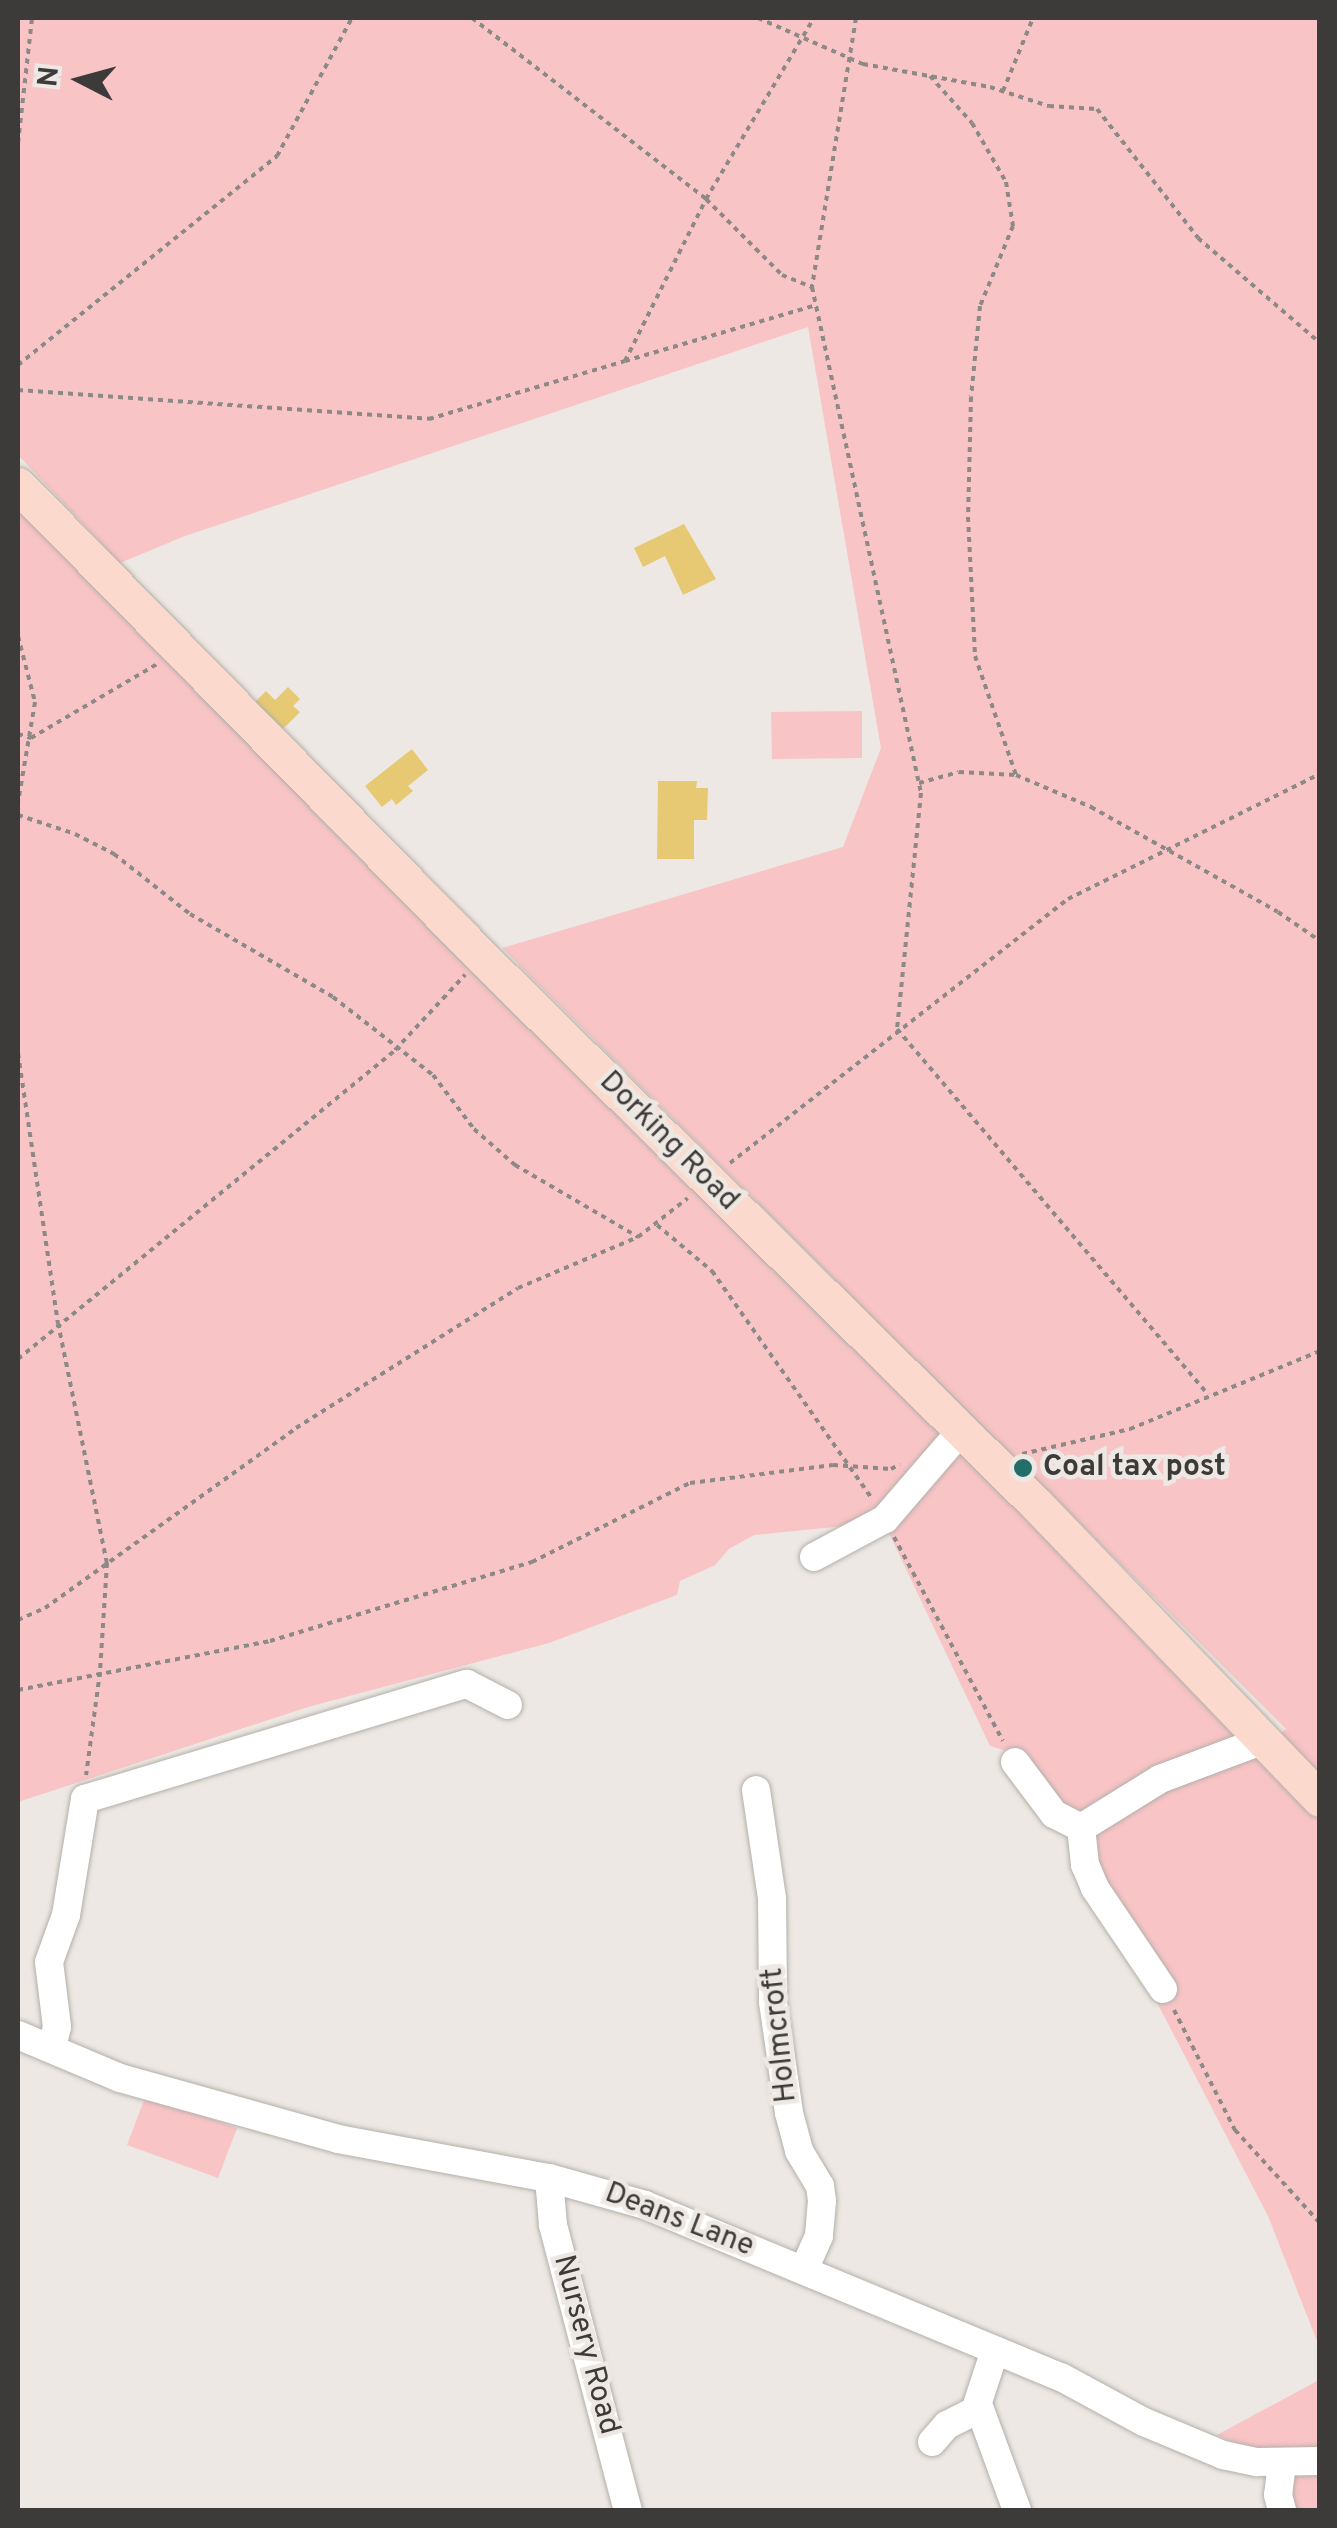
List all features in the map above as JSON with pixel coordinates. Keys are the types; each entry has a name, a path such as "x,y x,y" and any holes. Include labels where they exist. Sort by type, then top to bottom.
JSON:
{"main road":[{"name":"Dorking Road","path":"18,485 482,957 1037,1505 1320,1799"}],"street":[{"path":"814,1557 885,1519 960,1432"},
{"path":"52,2048 57,2027 50,1962 54,1938 66,1915 81,1810 90,1796 468,1684 508,1705"},
{"path":"1082,1828 1160,1779 1261,1741"},
{"path":"1015,1762 1054,1814 1082,1828"},
{"name":"Holmcroft","path":"756,1790 772,1900 773,2002 789,2113 822,2202 819,2236 804,2270"},
{"path":"1082,1828 1085,1865 1095,1888 1163,1989"},
{"name":"Deans Lane","path":"18,2035 120,2078 338,2140 550,2178 645,2205 995,2350 1223,2455 1282,2463 1320,2461"},
{"name":"Nursery Road","path":"550,2178 553,2225 628,2510"},
{"path":"932,2442 947,2425 971,2415 995,2350"},
{"path":"978,2404 1017,2510"},
{"path":"1282,2463 1278,2495 1282,2510"}],"path":[{"path":"18,143 32,18"},
{"path":"18,365 278,156 352,18"},
{"path":"472,18 706,198 782,275 812,287"},
{"path":"758,18 851,59 1003,91 1049,106 1097,109 1198,238 1320,343"},
{"path":"625,361 706,198 814,18"},
{"path":"856,18 812,287 919,783 897,1028 1208,1395"},
{"path":"1003,91 1033,18"},
{"path":"930,76 972,123 1006,182 1014,226 980,306 971,397 968,517 976,656 1016,775"},
{"path":"18,390 429,419 816,305"},
{"path":"18,636 35,702 18,802"},
{"path":"18,734 31,738 180,650"},
{"path":"919,783 959,772 1016,775 1091,807 1278,912 1320,941"},
{"path":"18,1620 45,1608 296,1428 518,1288 638,1237 657,1225 897,1028 1068,899 1320,774"},
{"path":"18,815 75,834 114,854 190,914 333,996 395,1050 433,1075 474,1129 515,1165 638,1237"},
{"path":"18,1358 395,1050 482,957"},
{"path":"18,1053 58,1323 107,1563 100,1672 81,1810"},
{"path":"657,1225 712,1271 852,1468 885,1519 1015,1762"},
{"path":"1016,1455 1130,1429 1320,1350"},
{"path":"18,1690 270,1641 532,1562 690,1483 833,1465 891,1470 908,1460"},
{"path":"1163,1989 1235,2130 1320,2223"}],"shaded area":[{"path":"18,18 1319,18 1319,2346 1268,2216 1111,1914 1087,1855 1100,1825 1182,1777 1256,1752 1286,1729 502,948 843,847 881,748 808,327 185,536 120,563 18,455"},
{"path":"18,510 1244,1730 1241,1740 1079,1818 1060,1808 1017,1754 990,1746 888,1531 865,1524 754,1535 729,1549 715,1565 680,1581 677,1595 549,1643 308,1707 18,1802"},
{"path":"862,711 862,758 772,759 771,712"},
{"path":"146,2095 237,2128 218,2178 127,2145"},
{"path":"1319,2380 1319,2510 1275,2510 1293,2486 1302,2452 1253,2450 1217,2435"}],"building":[{"path":"684,524 716,579 683,595 665,556 643,567 634,548"},
{"path":"288,687 300,699 293,706 300,712 283,729 255,702 266,691 275,700"},
{"path":"412,749 428,770 408,786 413,791 396,805 392,799 382,807 365,786"},
{"path":"658,781 697,781 696,788 708,788 707,820 694,820 694,859 657,859"}],"place":[{"name":"Coal tax post","path":"1023,1468"}]}
